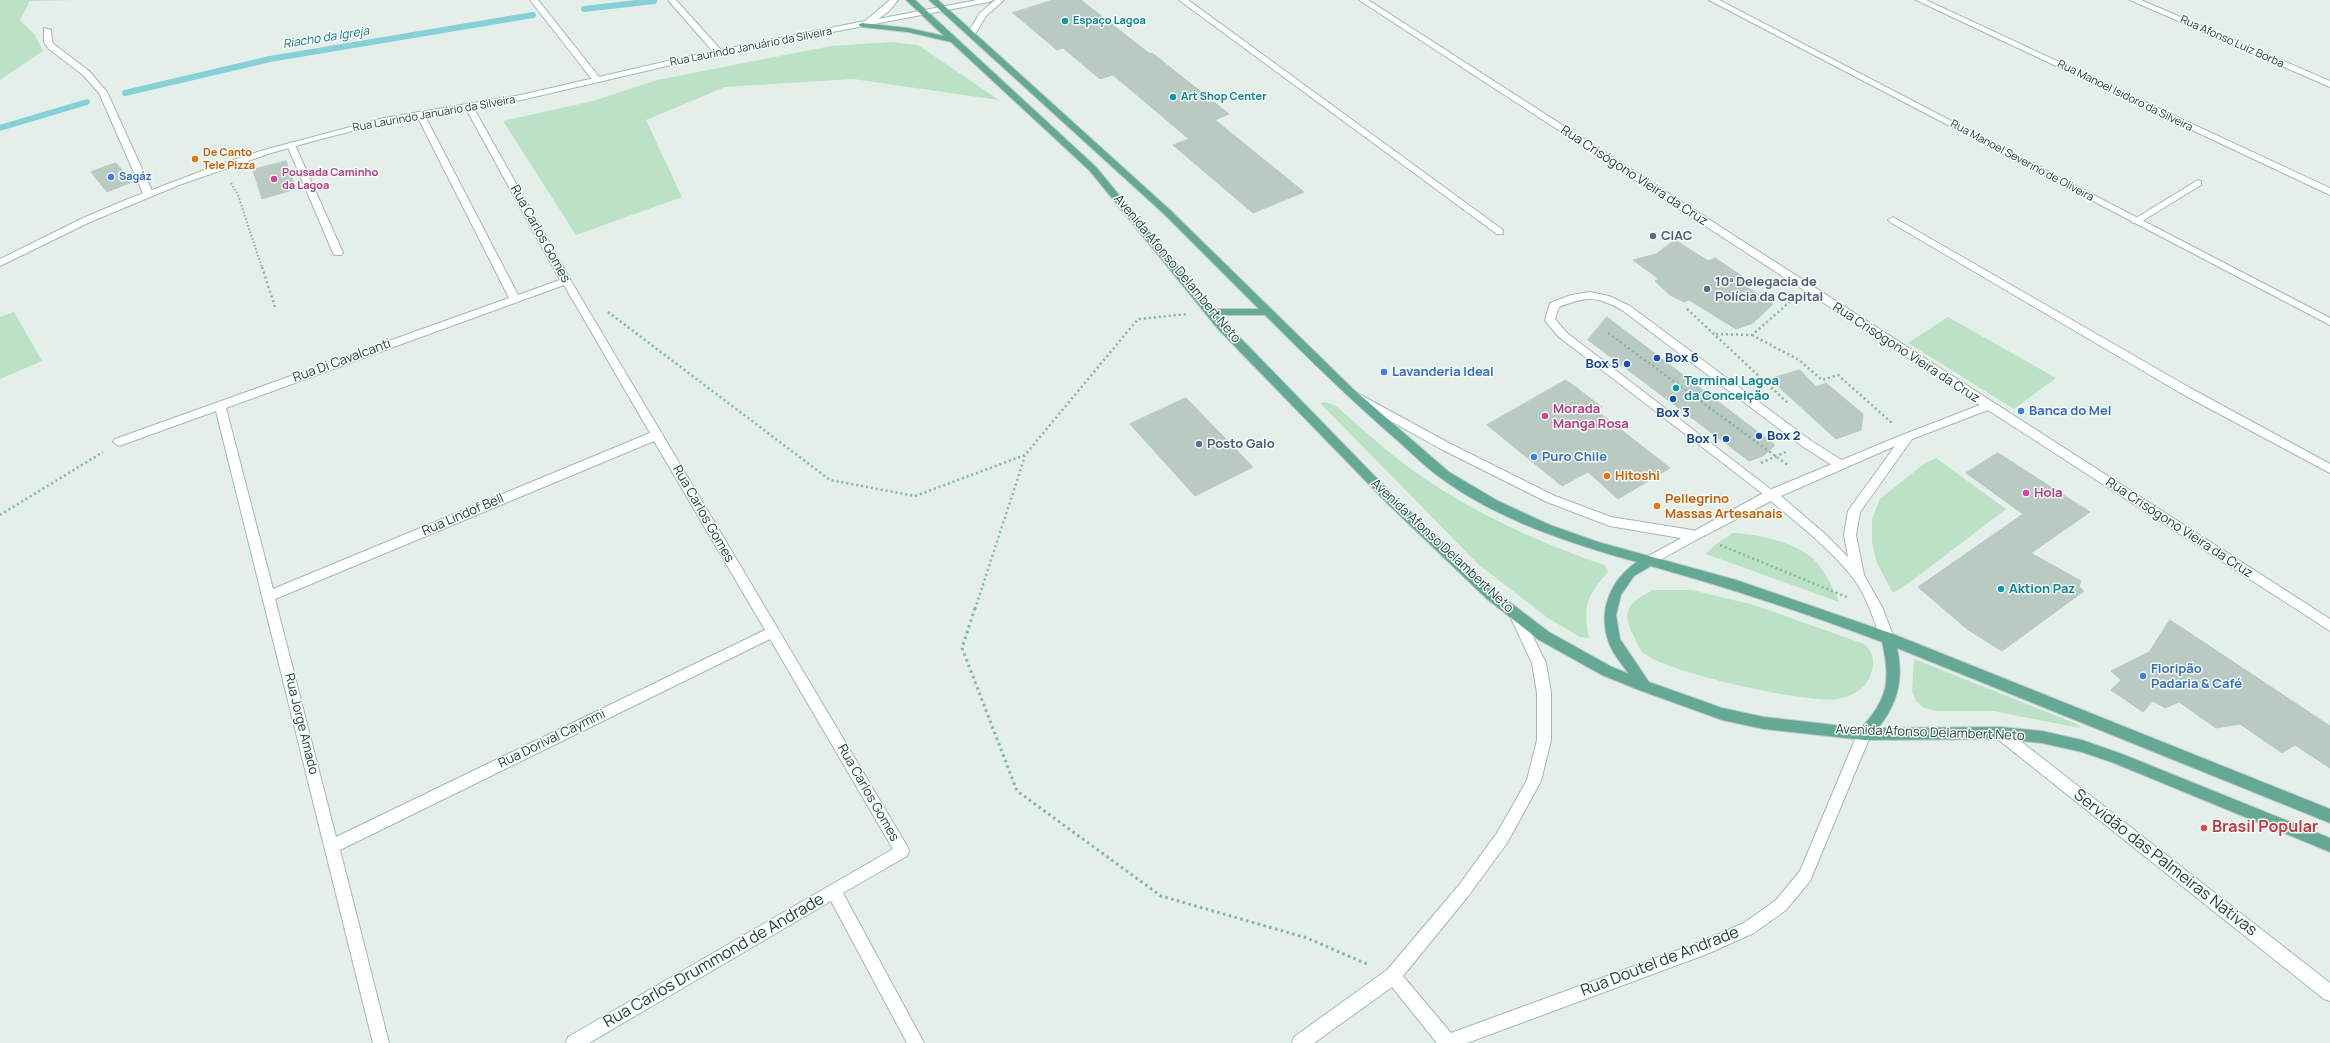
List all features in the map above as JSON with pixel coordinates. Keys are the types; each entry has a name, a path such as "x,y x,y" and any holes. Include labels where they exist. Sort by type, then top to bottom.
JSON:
{"main road":[{"name":"Avenida Afonso Delambert Neto","path":"910,0 1093,169 1209,312 1393,502 1491,595 1516,616 1544,636 1607,671 1644,686 1722,714 1764,723 1864,734 2000,733 2042,737 2089,748 2330,845"},
{"name":"Avenida Afonso Delambert Neto","path":"933,0 1166,211 1349,392 1445,475 1494,504 1546,528 1649,561 1776,598 1888,638 2330,816"},
{"path":"862,25 908,30 953,40"},
{"path":"1209,312 1267,312"},
{"path":"1644,686 1614,640 1610,615 1615,594 1630,573 1649,561"},
{"path":"1864,734 1880,718 1889,701 1894,680 1894,667 1888,638"}],"street":[{"path":"534,0 596,80"},
{"path":"672,0 718,52"},
{"name":"Rua Laurindo Januário da Silveira","path":"862,25 885,10 894,0"},
{"name":"Rua Laurindo Januário da Silveira","path":"0,263 47,238 148,193 290,145 363,126 420,114 531,96 718,52 989,0"},
{"path":"971,34 983,15 1000,0"},
{"path":"1183,0 1500,232"},
{"name":"Rua Crisógono Vieira da Cruz","path":"1363,0 2330,626"},
{"name":"Rua Manoel Severino de Oliveira","path":"1713,0 2330,322"},
{"name":"Rua Manoel Isidoro da Silveira","path":"1920,0 2330,192"},
{"name":"Rua Afonso Luiz Borba","path":"2134,0 2330,84"},
{"path":"47,30 48,42 52,47 86,73 103,92 148,193"},
{"name":"Rua Carlos Gomes","path":"469,107 566,281 902,852 834,891"},
{"path":"420,114 515,299"},
{"path":"290,145 338,253"},
{"path":"2136,220 2198,183"},
{"path":"1893,220 2188,392 2330,469"},
{"name":"Rua Di Cavalcanti","path":"119,442 566,281"},
{"path":"1839,464 1806,443 1626,308 1606,297 1583,294 1554,306 1550,320 1563,335 1771,494 1821,538 1858,576 1877,609 1888,638"},
{"path":"1349,392 1443,445 1551,499 1610,521 1692,535"},
{"name":"Rua Jorge Amado","path":"220,405 381,1043"},
{"path":"1649,561 1692,535 1805,478 1989,406"},
{"name":"Rua Lindof Bell","path":"269,596 657,435"},
{"path":"1858,576 1850,535 1854,511 1908,437"},
{"path":"1300,1043 1393,976 1464,890 1502,838 1534,781 1544,740 1544,693 1539,662 1516,616"},
{"name":"Rua Dorival Caymmi","path":"332,846 772,632"},
{"name":"Servidão das Palmeiras Nativas","path":"2000,733 2330,993"},
{"name":"Rua Doutel de Andrade","path":"1447,1042 1702,949 1749,928 1781,905 1805,876 1864,734"},
{"path":"834,891 916,1043"},
{"name":"Rua Carlos Drummond de Andrade","path":"574,1043 834,891"},
{"path":"1393,976 1447,1042"}],"path":[{"path":"222,167 238,195 275,307"},
{"path":"1752,334 1806,288"},
{"path":"604,309 830,480 915,496 1025,455"},
{"path":"1687,309 1716,334 1793,408"},
{"path":"1209,312 1138,318 1025,455 962,648 1017,791 1161,896 1307,938 1393,976"},
{"path":"1608,333 1805,478"},
{"path":"1716,334 1752,334 1799,360 1822,380 1838,375 1908,437"},
{"path":"0,515 119,442"},
{"path":"1741,472 1806,443"},
{"path":"1692,535 1729,548 1877,609"}],"green space":[{"path":"0,0 76,0 30,1 20,20 35,35 43,51 0,80"},
{"path":"892,42 918,45 999,100 853,79 725,87 646,120 682,197 576,235 503,121 593,101 657,80 831,46"},
{"path":"14,312 42,361 0,379 0,317"},
{"path":"1948,317 2056,378 2014,409 1908,343"},
{"path":"1325,402 1336,406 1399,460 1447,493 1497,521 1550,545 1604,565 1608,572 1595,588 1588,602 1586,617 1589,638 1580,637 1548,618 1479,565 1320,403"},
{"path":"1936,458 2006,509 1913,580 1893,593 1877,563 1872,543 1872,519 1880,499 1925,463"},
{"path":"1733,533 1755,535 1779,541 1801,550 1811,557 1821,568 1830,582 1839,602 1706,554 1716,544"},
{"path":"1653,590 1692,590 1754,605 1864,644 1871,652 1873,659 1873,666 1870,676 1864,686 1855,693 1838,699 1822,699 1798,697 1737,685 1705,677 1655,660 1642,652 1628,620 1629,608 1633,603"},
{"path":"1914,659 2079,725 2080,728 1993,711 1937,711 1924,708 1916,701 1912,691"}],"building":[{"path":"1053,0 1081,0 1150,54 1152,53 1229,114 1215,120 1304,192 1253,213 1173,145 1189,139 1113,75 1100,79 1063,48 1057,50 1013,13"},
{"name":"Pousada Caminho da Lagoa","path":"286,161 296,189 262,199 253,170"},
{"name":"Sagáz","path":"116,163 132,182 107,192 91,172"},
{"name":"10ª Delegacia de Polícia da Capital","path":"1675,240 1708,261 1715,258 1748,280 1741,283 1773,304 1753,323 1736,329 1689,300 1684,302 1670,295 1655,281 1659,279 1633,260 1656,254"},
{"name":"Terminal Lagoa da Conceição","path":"1607,317 1775,445 1763,456 1749,461 1588,340"},
{"path":"1800,370 1816,387 1826,383 1863,414 1861,430 1836,439 1770,379"},
{"path":"1566,380 1602,407 1597,411 1670,468 1618,499 1588,472 1562,486 1487,425"},
{"path":"1186,398 1253,467 1195,496 1130,424"},
{"name":"Aktion Paz","path":"1998,453 2090,512 2031,553 2081,581 2079,586 2084,591 2002,651 1967,629 1918,587 2023,514 1966,473"},
{"path":"2170,620 2330,726 2330,768 2295,745 2282,753 2240,724 2216,728 2179,702 2165,708 2153,701 2143,712 2111,690 2121,680 2111,671 2149,652"}],"waterway":[{"name":"Riacho da Igreja","path":"584,9 654,1"},
{"name":"Riacho da Igreja","path":"125,93 270,59 533,15"},
{"name":"Riacho da Igreja","path":"0,128 87,102"}],"place":[{"name":"Espaço Lagoa","path":"1065,21"},
{"name":"Art Shop Center","path":"1173,97"},
{"name":"De Canto Tele Pizza","path":"195,159"},
{"name":"Sagáz","path":"111,177"},
{"name":"Pousada Caminho da Lagoa","path":"274,179"},
{"name":"CIAC","path":"1653,236"},
{"name":"10ª Delegacia de Polícia da Capital","path":"1707,289"},
{"name":"Box 6","path":"1657,358"},
{"name":"Box 5","path":"1627,364"},
{"name":"Lavanderia Ideal","path":"1384,372"},
{"name":"Terminal Lagoa da Conceição","path":"1676,388"},
{"name":"Box 3","path":"1673,399"},
{"name":"Banca do Mel","path":"2021,411"},
{"name":"Morada Manga Rosa","path":"1545,416"},
{"name":"Box 2","path":"1759,436"},
{"name":"Box 1","path":"1726,439"},
{"name":"Posto Galo","path":"1199,444"},
{"name":"Puro Chile","path":"1534,457"},
{"name":"Hitoshi","path":"1607,476"},
{"name":"Hola","path":"2026,493"},
{"name":"Pellegrino Massas Artesanais","path":"1657,506"},
{"name":"Aktion Paz","path":"2001,589"},
{"name":"Floripão Padaria & Café","path":"2143,676"},
{"name":"Brasil Popular","path":"2204,828"}]}
